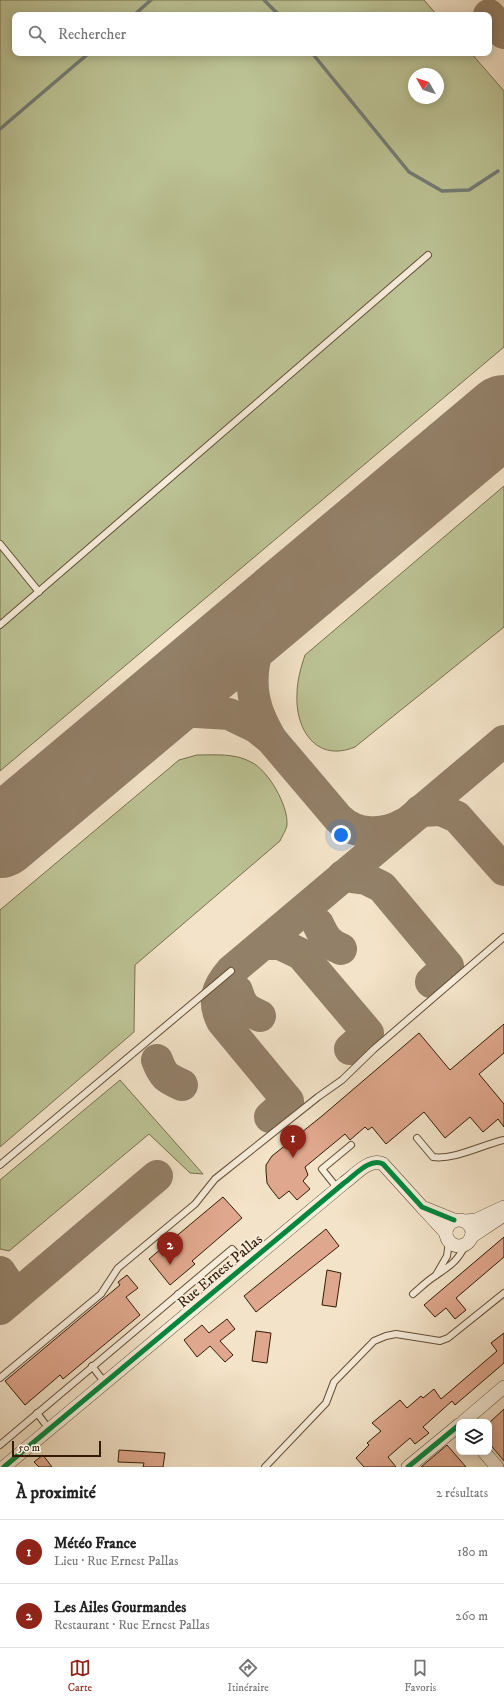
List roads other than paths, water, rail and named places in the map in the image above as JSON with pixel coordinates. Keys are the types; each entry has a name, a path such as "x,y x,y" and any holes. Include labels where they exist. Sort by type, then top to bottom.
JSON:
{"street":[{"name":"Rue Ernest Pallas","path":"4,1467 338,1188 371,1164 380,1162 387,1167 447,1237"},
{"name":"Rue Ernest Pallas","path":"422,1207 460,1221"},
{"path":"504,1207 476,1220 460,1221 448,1225 447,1237 457,1246 468,1241 504,1214"},
{"path":"460,1221 471,1228 468,1241"},
{"path":"467,1419 504,1387"},
{"path":"414,1465 456,1428"},
{"path":"487,1455 497,1467"}],"lane":[{"path":"0,625 428,255"},
{"path":"0,544 39,592"},
{"path":"0,1378 101,1294 118,1268 195,1204 215,1179 318,1096 342,1080 374,1048 504,937"},
{"path":"0,1165 231,971"},
{"path":"416,1138 433,1157 443,1159 485,1144 504,1140"},
{"path":"338,1188 322,1169 351,1145"},
{"path":"436,1275 449,1251 447,1237"},
{"path":"413,1294 436,1275 449,1268 459,1258 468,1241"},
{"path":"0,1444 232,1249 246,1265"},
{"path":"265,1467 326,1403 334,1382 374,1342 386,1336 396,1334 440,1340 448,1338 504,1293"},
{"path":"178,1294 192,1311"},
{"path":"92,1366 105,1383"},
{"path":"37,1413 50,1429"}],"waterway":[{"path":"137,12 151,0"},
{"path":"264,0 276,12"},
{"path":"0,129 85,56"},
{"path":"314,56 409,172 442,191 469,190 498,171"}],"place":[{"name":"Météo France","path":"293,1158"},
{"name":"Les Ailes Gourmandes","path":"170,1265"}]}
